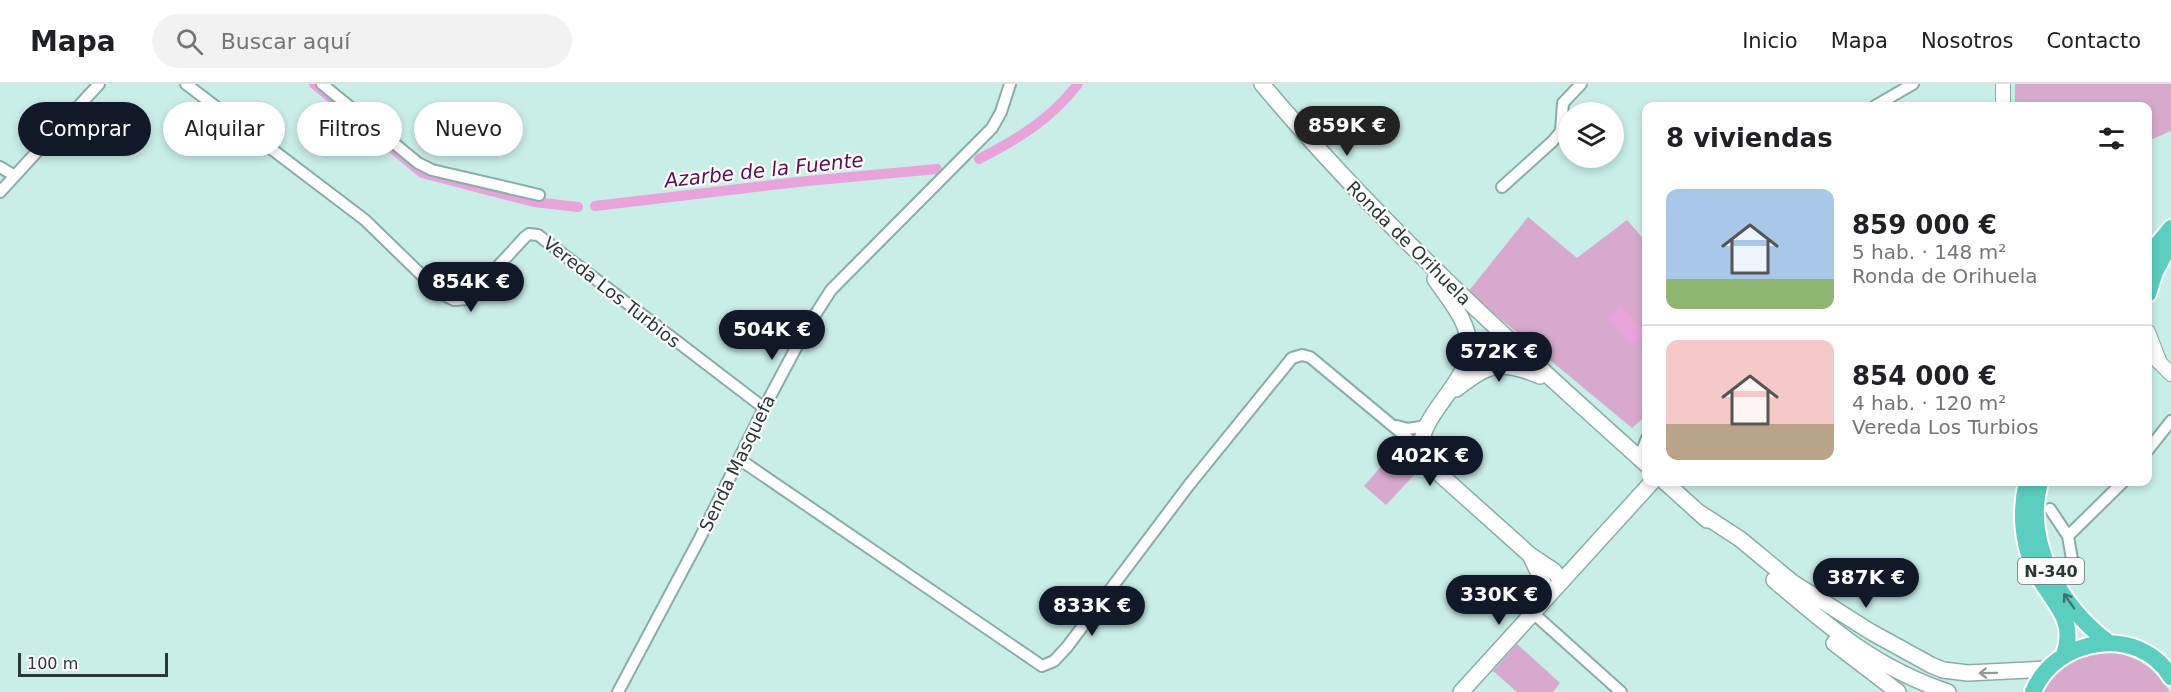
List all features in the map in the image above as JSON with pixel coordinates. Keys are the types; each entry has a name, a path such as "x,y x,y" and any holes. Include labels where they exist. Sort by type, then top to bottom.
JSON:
{"highway":[{"path":"2152,251 2171,228"},
{"path":"2152,281 2171,242"},
{"name":"N-340","path":"2026,486 2022,508 2025,538 2034,569 2068,627 2068,644 2064,655"},
{"name":"N-340","path":"2039,486 2036,528 2043,555 2056,582 2083,620 2109,643"},
{"name":"N-340","path":"2033,692 2047,669 2064,655 2093,644 2109,643 2129,646 2148,654 2170,674"}],"main road":[{"name":"Ronda de Orihuela","path":"1262,84 1323,156 1413,248 1488,322 1642,461"},
{"path":"1413,248 1460,315 1467,333 1469,350 1463,371 1449,395"},
{"path":"1552,381 1519,367 1492,366 1480,371 1449,395 1438,407 1426,426 1423,451 1437,472 1530,555 1543,573 1561,582"},
{"path":"1461,692 1648,486"},
{"path":"1670,486 1817,617 1869,656 1906,676 1948,692"},
{"path":"1700,513 1740,539 1808,592 1930,665 1943,670 1968,673 2047,669"},
{"path":"1530,555 1557,565 1568,564 1587,552"},
{"path":"1530,555 1543,582 1544,600"},
{"path":"1767,574 1792,604 1828,638 1898,692"}],"street":[{"path":"0,192 99,84"},
{"name":"Vereda Los Turbios","path":"186,84 365,220 440,293 454,300 468,299 525,237 529,234 538,235 764,408"},
{"path":"322,84 418,163 442,173 539,195"},
{"name":"Senda Masquefa","path":"618,692 701,536 764,408 806,329 831,290 992,128 1001,112 1010,84"},
{"path":"1502,187 1561,131 1563,103 1581,84"},
{"path":"1882,102 1913,84"},
{"path":"2003,84 2003,102"},
{"path":"0,167 15,176"},
{"path":"2152,342 2160,363"},
{"path":"739,459 1042,666 1054,661 1067,647 1189,485 1292,358 1302,355 1310,357 1423,451"},
{"path":"2152,356 2171,374"},
{"path":"2152,445 2171,421"},
{"path":"1391,424 1408,429 1426,426"},
{"path":"2068,536 2119,486"},
{"path":"2050,509 2068,536 2074,571"},
{"path":"1533,613 1621,692"}],"shaded area":[{"path":"2015,84 2171,84 2171,131 2152,139 2152,102 2015,102"},
{"path":"1528,217 1577,258 1627,220 1642,237 1642,419 1632,428 1468,292"},
{"path":"1621,305 1642,329 1642,337 1632,346 1607,318"},
{"path":"1393,453 1417,472 1386,505 1364,486"},
{"path":"1517,644 1560,683 1553,692 1517,692 1493,671"},
{"path":"2109,652 2128,656 2144,664 2158,676 2170,692 2043,692 2055,675 2070,663 2089,655"}],"waterway":[{"name":"Azarbe de la Fuente","path":"314,84 422,173 534,202 578,207"},
{"name":"Azarbe de la Fuente","path":"979,159 1045,118 1078,84"},
{"name":"Azarbe de la Fuente","path":"595,206 807,181 937,169"}]}
